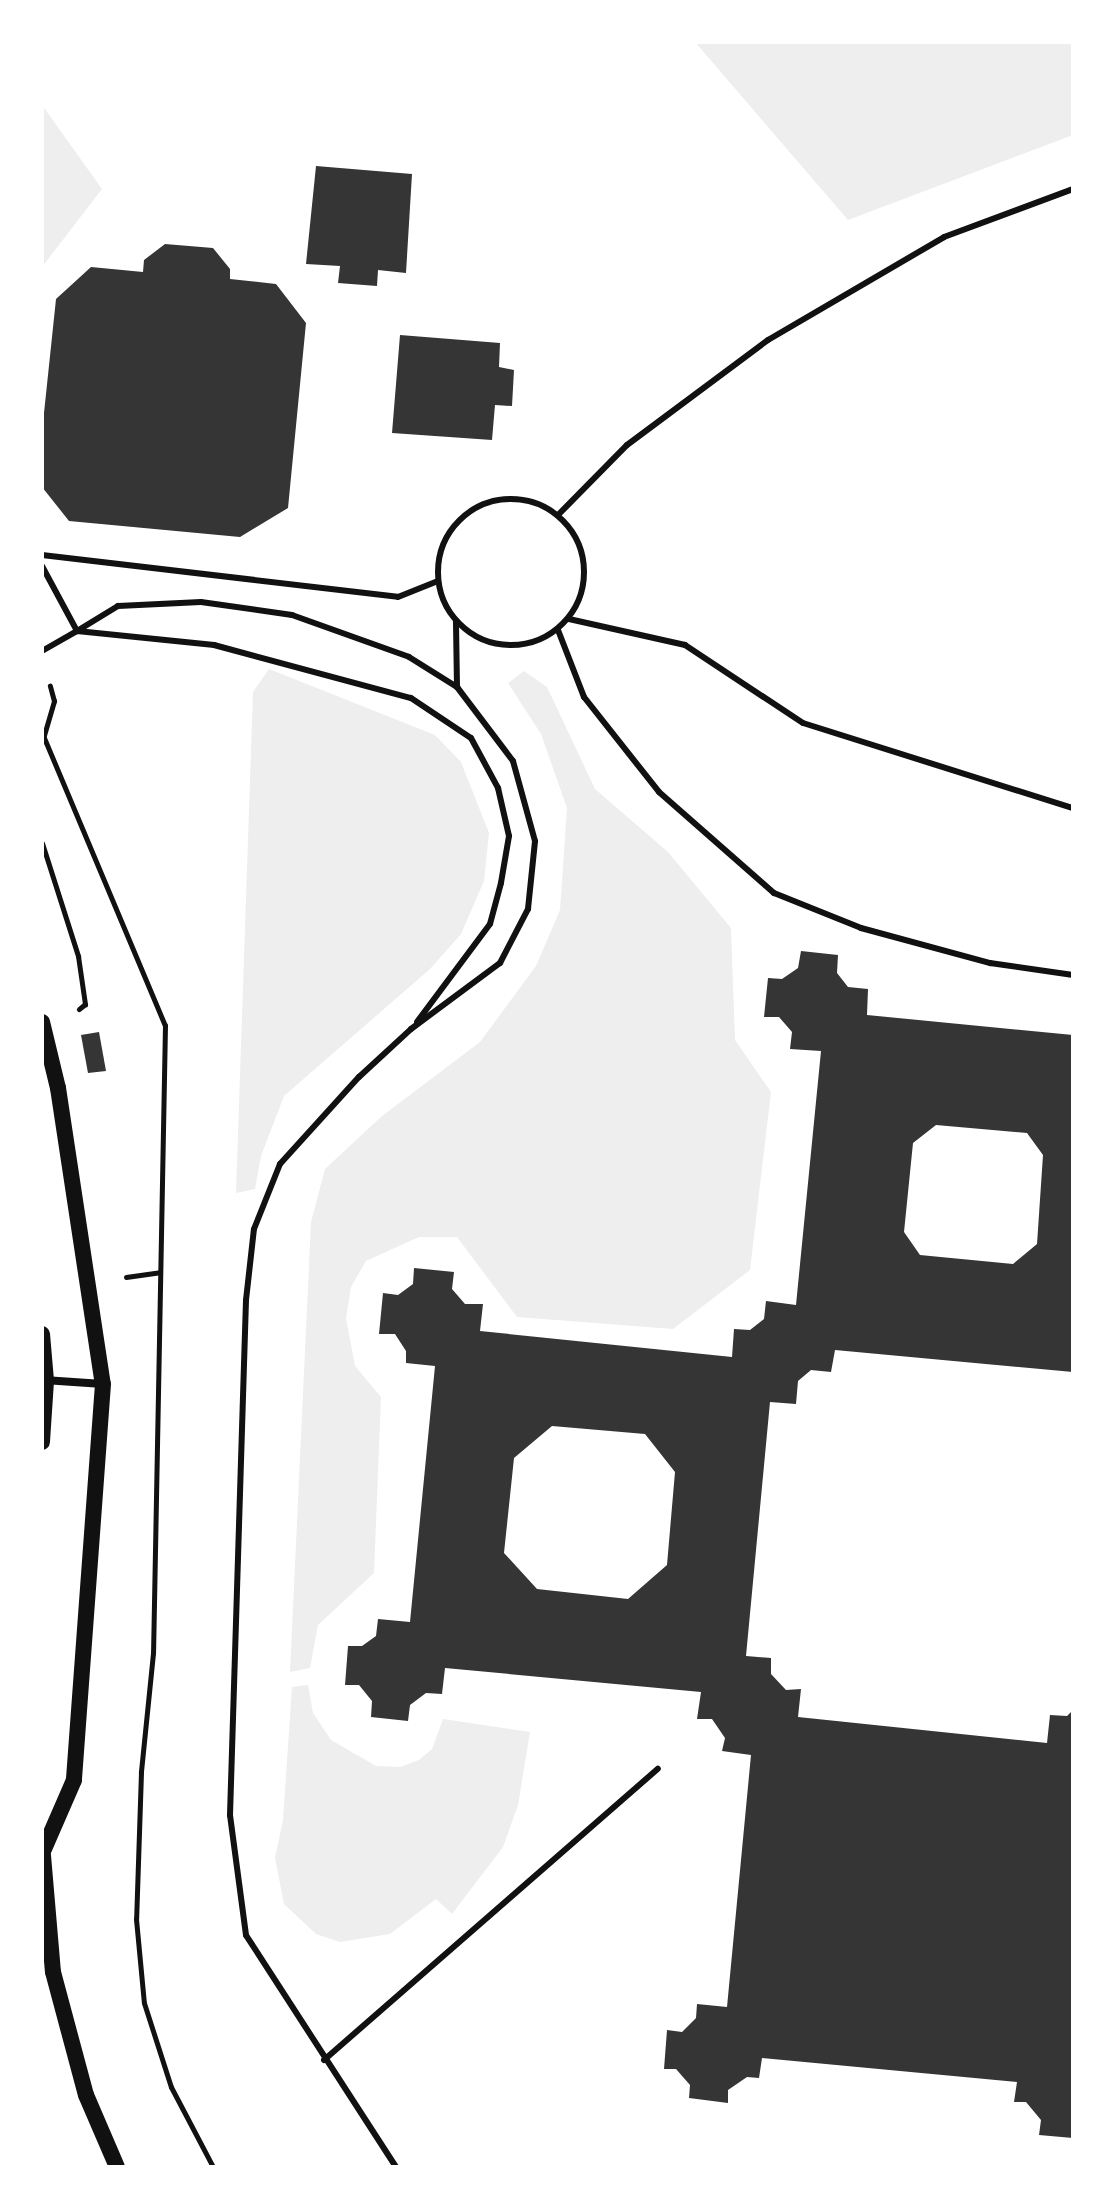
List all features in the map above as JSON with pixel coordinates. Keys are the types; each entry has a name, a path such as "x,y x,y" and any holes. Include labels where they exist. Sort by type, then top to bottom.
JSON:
{"main road":[{"path":"42,1022 58,1088 103,1384 74,1780 43,1846 53,1972 86,2095 117,2167"},
{"path":"42,1334 42,1442"}],"street":[{"path":"44,1380 103,1384"}],"lane":[{"path":"558,515 627,445 768,340 944,237 1073,189"},
{"path":"456,621 473,635 516,646 558,630 569,619 585,576 574,533 558,515 536,502 487,502 449,532 439,555 438,581 456,621 457,687"},
{"path":"42,555 398,597 438,581"},
{"path":"42,566 77,631"},
{"path":"42,651 118,606 201,602 292,615 409,657 457,687 513,761 535,841 528,909 500,963 411,1029 320,1115 280,1164 254,1229 246,1300 230,1815 246,1935 396,2167"},
{"path":"569,619 685,645 803,723 1073,808"},
{"path":"558,630 584,697 659,792 774,893 861,928 990,963 1073,975"},
{"path":"77,631 214,645 351,680 411,698 471,738 498,788 509,836 501,883 490,924 411,1029"},
{"path":"324,2060 658,1769"}],"path":[{"path":"46,673 54,701 43,737 165,1025 153,1653 141,1772 136,1919 144,2003 171,2087 213,2167"},
{"path":"42,843 78,956 85,1004 69,1019"}],"shaded area":[{"path":"695,42 1073,42 1073,135 848,220"},
{"path":"42,105 102,189 42,267"},
{"path":"269,669 435,735 461,762 489,833 484,881 461,934 430,969 284,1096 261,1156 255,1189 236,1193 253,692"},
{"path":"524,671 547,687 595,789 668,852 731,928 735,1040 771,1092 750,1270 673,1329 517,1317 457,1237 419,1237 366,1261 351,1287 346,1318 355,1366 381,1397 374,1573 318,1625 310,1668 290,1672 311,1222 325,1169 382,1116 480,1042 536,966 560,910 567,808 541,734 508,683"},
{"path":"308,1685 313,1713 331,1740 376,1766 400,1767 419,1760 432,1749 443,1719 530,1732 518,1805 503,1847 452,1914 436,1899 390,1934 340,1942 316,1934 284,1904 275,1858 283,1820 292,1687"}],"building":[{"path":"316,166 412,174 406,273 378,270 377,286 338,283 340,266 306,264"},
{"path":"165,244 213,248 230,269 230,279 276,284 306,323 288,508 240,537 69,521 42,487 42,432 56,299 91,267 143,272 144,260"},
{"path":"400,335 500,343 499,367 514,370 512,406 495,405 492,440 392,433"},
{"path":"801,951 838,955 837,973 848,987 868,989 867,1015 1073,1035 1073,1372 835,1350 831,1372 811,1370 798,1381 796,1404 770,1402 746,1656 771,1658 771,1674 786,1690 801,1689 798,1717 1047,1743 1050,1715 1067,1716 1073,1710 1073,2138 1039,2135 1041,2120 1026,2102 1014,2102 1017,2082 762,2058 759,2078 747,2077 728,2090 728,2103 689,2098 690,2085 676,2069 664,2069 667,2030 682,2032 696,2018 697,2004 727,2007 751,1755 722,1751 725,1738 712,1719 697,1719 701,1692 445,1668 442,1694 426,1693 410,1705 408,1721 371,1717 372,1701 359,1685 345,1685 348,1646 362,1646 376,1636 378,1619 410,1622 435,1366 406,1363 406,1351 395,1334 379,1334 383,1293 398,1295 413,1284 414,1268 454,1272 452,1289 465,1304 483,1304 480,1331 732,1357 734,1329 750,1330 764,1319 766,1301 796,1305 821,1051 790,1049 792,1032 779,1017 764,1017 768,978 782,979 798,968","holes":["936,1125 1027,1133 1043,1155 1037,1244 1013,1264 920,1255 904,1232 913,1143","552,1426 645,1434 675,1472 667,1565 628,1599 537,1589 504,1553 514,1458"]},
{"path":"99,1032 106,1071 88,1073 81,1035"}]}
